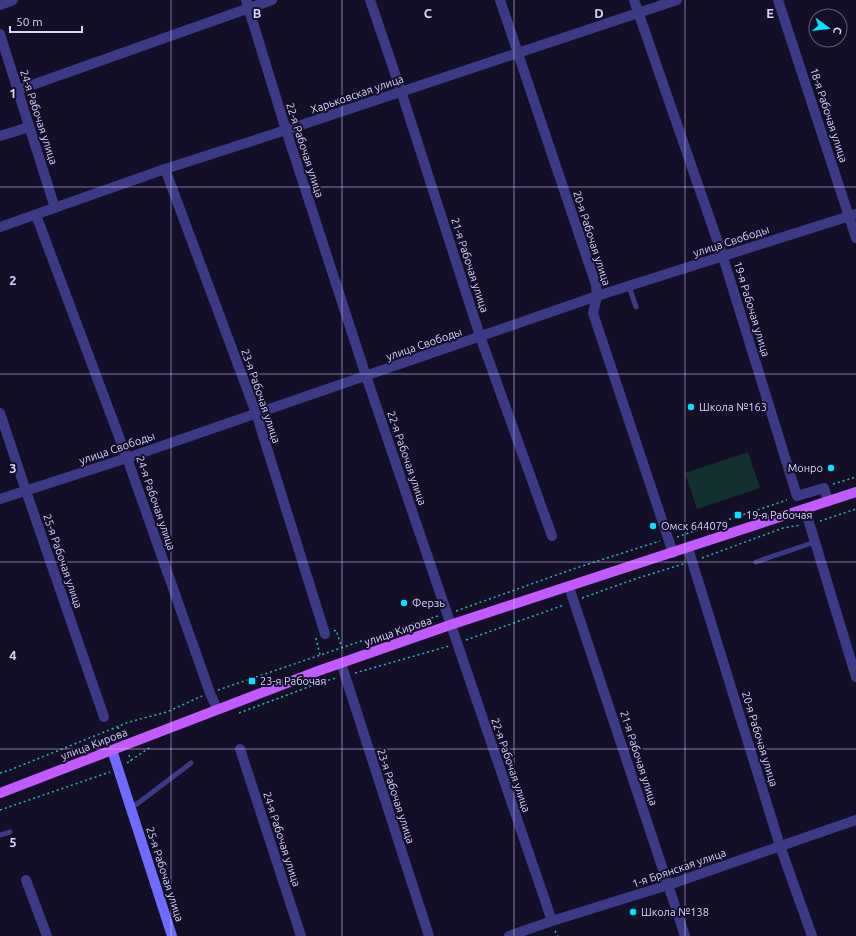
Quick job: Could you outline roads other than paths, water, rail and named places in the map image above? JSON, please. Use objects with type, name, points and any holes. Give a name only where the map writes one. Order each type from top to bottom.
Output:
[{"type":"main road","name":"улица Кирова","points":[[0,793],[341,663],[450,625],[856,492]]},
{"type":"main road","name":"25-я Рабочая улица","points":[[112,750],[172,936]]},
{"type":"street","points":[[0,5],[13,0]]},
{"type":"street","points":[[18,90],[247,4],[272,0]]},
{"type":"street","name":"21-я Рабочая улица","points":[[370,0],[480,336],[552,536]]},
{"type":"street","name":"20-я Рабочая улица","points":[[500,0],[596,285],[597,296],[593,314],[673,553]]},
{"type":"street","name":"19-я Рабочая улица","points":[[634,0],[723,257],[797,496],[824,488],[828,501]]},
{"type":"street","name":"Харьковская улица","points":[[0,227],[165,169],[676,0]]},
{"type":"street","name":"18-я Рабочая улица","points":[[778,0],[853,215],[856,238]]},
{"type":"street","name":"22-я Рабочая улица","points":[[247,4],[286,130],[366,376],[552,921]]},
{"type":"street","name":"24-я Рабочая улица","points":[[0,34],[3,51],[18,90],[55,208]]},
{"type":"street","points":[[0,136],[29,127]]},
{"type":"street","name":"23-я Рабочая улица","points":[[165,169],[256,413],[325,634]]},
{"type":"street","name":"24-я Рабочая улица","points":[[36,215],[128,458],[210,693],[217,709]]},
{"type":"street","name":"улица Свободы","points":[[0,499],[128,458],[597,296],[853,215]]},
{"type":"street","name":"25-я Рабочая улица","points":[[0,413],[104,717]]},
{"type":"street","points":[[805,509],[856,677]]},
{"type":"street","name":"20-я Рабочая улица","points":[[688,548],[780,846],[812,936]]},
{"type":"street","name":"21-я Рабочая улица","points":[[569,587],[685,936]]},
{"type":"street","name":"23-я Рабочая улица","points":[[341,663],[429,936]]},
{"type":"street","name":"24-я Рабочая улица","points":[[240,749],[301,936]]},
{"type":"street","name":"1-я Брянская улица","points":[[509,936],[668,885],[856,820]]},
{"type":"street","points":[[26,880],[47,936]]},
{"type":"lane","points":[[629,286],[636,307]]},
{"type":"lane","points":[[756,562],[815,542]]},
{"type":"lane","points":[[130,806],[137,804],[191,763]]},
{"type":"lane","points":[[0,835],[10,832]]},
{"type":"place","name":"Школа №163","points":[[691,407]]},
{"type":"place","name":"Монро","points":[[831,468]]},
{"type":"place","name":"19-я Рабочая","points":[[738,515]]},
{"type":"place","name":"Омск 644079","points":[[653,526]]},
{"type":"place","name":"Ферзь","points":[[404,603]]},
{"type":"place","name":"23-я Рабочая","points":[[252,681]]},
{"type":"place","name":"Школа №138","points":[[633,912]]}]
